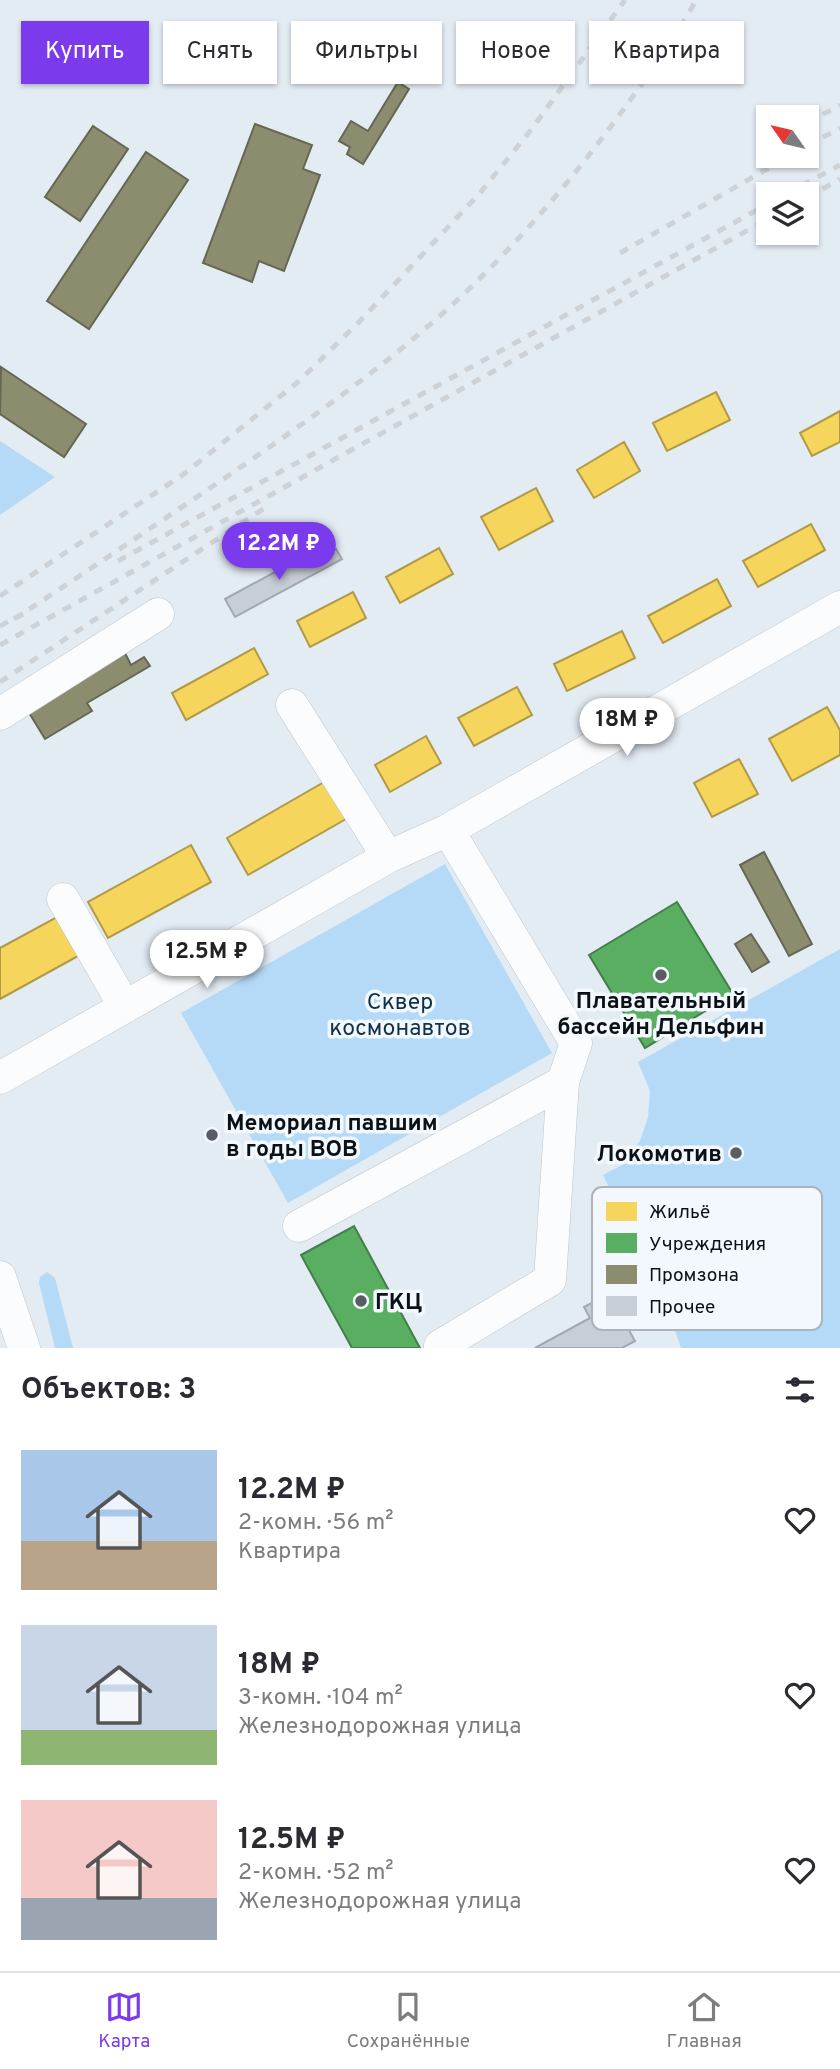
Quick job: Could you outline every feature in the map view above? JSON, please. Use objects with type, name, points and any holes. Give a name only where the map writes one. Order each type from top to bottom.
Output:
[{"type":"street","points":[[0,1078],[388,857],[447,830],[840,607]]},
{"type":"street","points":[[0,714],[158,614]]},
{"type":"street","points":[[292,705],[388,857]]},
{"type":"street","points":[[440,1346],[550,1280],[563,1082],[576,1043],[447,830]]},
{"type":"street","points":[[63,899],[125,1007]]},
{"type":"street","points":[[299,1226],[563,1082]]},
{"type":"street","points":[[0,1277],[24,1348]]},
{"type":"green space","points":[[0,441],[55,477],[0,515]]},
{"type":"green space","name":"Сквер космонавтов","points":[[445,864],[552,1053],[288,1203],[181,1013]]},
{"type":"green space","name":"Локомотив","points":[[840,949],[840,1348],[681,1348],[675,1330],[822,1330],[822,1187],[609,1187],[603,1175],[622,1165],[640,1141],[648,1117],[650,1091],[638,1062]]},
{"type":"green space","points":[[47,1272],[55,1278],[73,1348],[55,1348],[39,1283],[40,1277]]},
{"type":"building: Жильё","points":[[716,392],[730,420],[667,451],[653,423]]},
{"type":"building: Жильё","points":[[840,411],[840,442],[812,456],[800,433]]},
{"type":"building: Жильё","points":[[624,442],[640,471],[594,498],[577,470]]},
{"type":"building: Жильё","points":[[536,488],[553,521],[499,550],[481,517]]},
{"type":"building: Жильё","points":[[811,524],[825,550],[758,587],[743,561]]},
{"type":"building: Жильё","points":[[439,548],[453,574],[400,603],[386,577]]},
{"type":"building: Жильё","points":[[717,579],[731,606],[663,643],[648,616]]},
{"type":"building: Жильё","points":[[353,592],[366,618],[310,647],[297,621]]},
{"type":"building: Жильё","points":[[622,631],[635,658],[567,691],[554,664]]},
{"type":"building: Жильё","points":[[254,648],[268,674],[186,720],[172,693]]},
{"type":"building: Жильё","points":[[517,687],[532,715],[474,746],[458,718]]},
{"type":"building: Жильё","points":[[827,707],[840,730],[840,755],[792,781],[769,739]]},
{"type":"building: Жильё","points":[[426,736],[441,763],[390,792],[375,765]]},
{"type":"building: Жильё","points":[[739,759],[758,794],[712,817],[694,783]]},
{"type":"building: Жильё","points":[[331,778],[353,815],[248,875],[227,838]]},
{"type":"building: Жильё","points":[[191,845],[211,882],[108,938],[88,902]]},
{"type":"building: Жильё","points":[[57,917],[78,956],[0,999],[0,948]]},
{"type":"building: Учреждения","name":"Плавательный бассейн Дельфин","points":[[677,902],[733,994],[645,1048],[589,955]]},
{"type":"building: Учреждения","name":"ГКЦ","points":[[354,1226],[420,1348],[352,1348],[301,1255]]},
{"type":"building: Промзона","points":[[397,84],[409,89],[363,164],[347,154],[350,147],[339,141],[351,121],[368,131]]},
{"type":"building: Промзона","points":[[255,124],[312,145],[303,169],[320,175],[284,271],[259,261],[252,282],[203,263]]},
{"type":"building: Промзона","points":[[93,126],[128,149],[80,221],[45,197]]},
{"type":"building: Промзона","points":[[146,152],[188,180],[89,329],[47,301]]},
{"type":"building: Промзона","points":[[1,367],[86,424],[64,457],[0,414]]},
{"type":"building: Промзона","points":[[125,653],[131,665],[144,657],[150,666],[87,703],[92,711],[45,739],[28,711]]},
{"type":"building: Промзона","points":[[764,852],[812,944],[789,956],[740,865]]},
{"type":"building: Промзона","points":[[751,934],[769,962],[752,972],[735,944]]},
{"type":"building: Прочее","points":[[336,549],[342,559],[235,617],[225,599],[308,554],[312,562]]},
{"type":"building: Прочее","points":[[592,1303],[592,1330],[629,1330],[635,1341],[622,1348],[535,1348],[590,1318],[584,1307]]},
{"type":"railway","points":[[0,596],[184,474],[298,382],[359,322],[480,193],[531,130],[625,0]]},
{"type":"railway","points":[[14,619],[313,416],[370,374],[452,305],[521,236],[584,162],[652,70],[696,0]]},
{"type":"railway","points":[[819,116],[840,105]]},
{"type":"railway","points":[[819,139],[840,128]]},
{"type":"railway","points":[[808,182],[840,165]]},
{"type":"railway","points":[[620,253],[769,168]]},
{"type":"railway","points":[[819,191],[840,179]]},
{"type":"railway","points":[[118,561],[756,211]]},
{"type":"railway","points":[[0,645],[756,226]]},
{"type":"railway","points":[[0,682],[266,507]]},
{"type":"railway","points":[[0,626],[23,614]]},
{"type":"place","name":"Плавательный бассейн Дельфин","points":[[661,975]]},
{"type":"place","name":"Мемориал павшим в годы ВОВ","points":[[212,1135]]},
{"type":"place","name":"Локомотив","points":[[736,1153]]},
{"type":"place","name":"ГКЦ","points":[[361,1301]]}]
